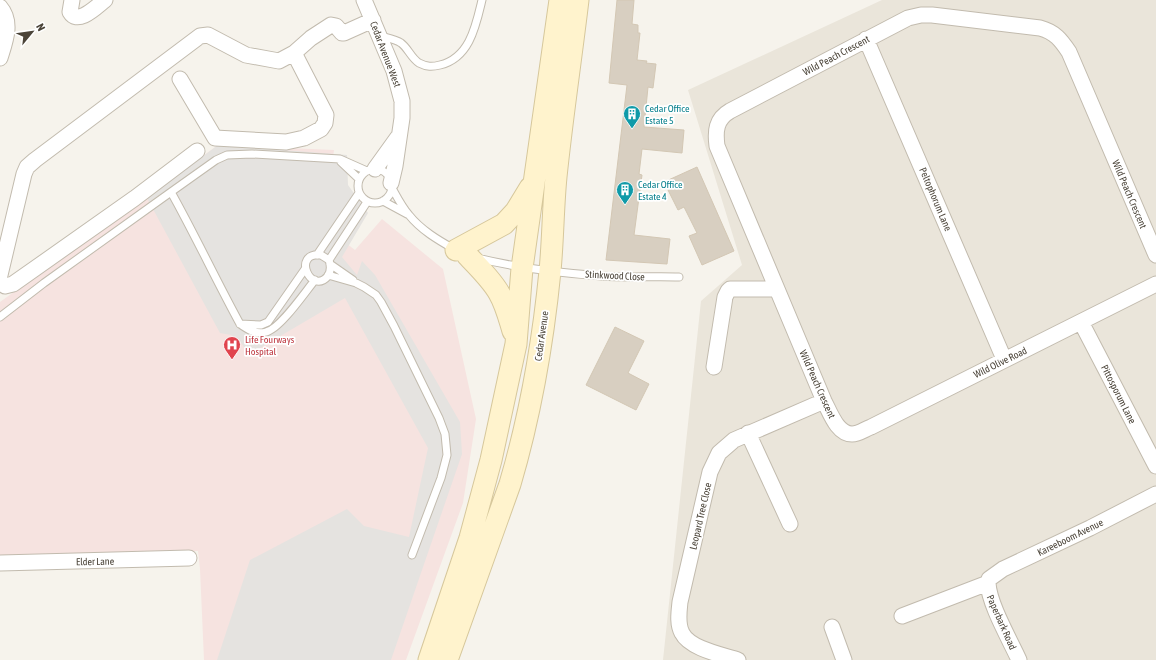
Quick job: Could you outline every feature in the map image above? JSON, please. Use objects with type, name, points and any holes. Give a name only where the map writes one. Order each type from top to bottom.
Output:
[{"type":"main road","points":[[429,660],[470,538],[491,460],[516,344],[522,268],[560,0]]},
{"type":"main road","name":"Cedar Avenue","points":[[447,660],[508,491],[518,457],[537,363],[550,271],[556,178],[578,0]]},
{"type":"main road","points":[[516,344],[508,314],[498,292],[491,281],[461,253],[504,224],[516,210],[534,181]]},
{"type":"street","points":[[72,0],[70,12],[78,18],[85,15],[104,0]]},
{"type":"street","name":"Cedar Avenue West","points":[[364,0],[394,71],[402,100],[402,113],[392,186]]},
{"type":"street","points":[[0,7],[4,12],[7,30],[0,58]]},
{"type":"street","name":"Wild Peach Crescent","points":[[843,431],[837,424],[824,401],[717,146],[716,136],[718,123],[724,114],[908,18],[921,15],[932,15],[1040,28],[1054,33],[1063,42],[1069,52],[1156,254]]},
{"type":"street","points":[[0,275],[6,224],[27,167],[200,36],[208,35],[246,55],[278,61],[294,53],[311,38],[331,25],[336,26],[342,33],[344,33],[373,20]]},
{"type":"street","name":"Peltophorum Lane","points":[[866,39],[1004,359]]},
{"type":"street","points":[[180,79],[215,138],[286,142],[304,138],[321,129],[325,123],[326,115],[294,53]]},
{"type":"street","name":"Cedar Avenue West","points":[[371,170],[399,134]]},
{"type":"street","points":[[0,282],[5,286],[13,284],[135,198],[198,151]]},
{"type":"street","name":"Wild Olive Road","points":[[843,431],[853,434],[866,429],[1156,284]]},
{"type":"street","points":[[714,367],[725,297],[728,291],[730,289],[777,289]]},
{"type":"street","name":"Pittosporum Lane","points":[[1081,322],[1156,466]]},
{"type":"street","name":"Leopard Tree Close","points":[[738,660],[696,646],[688,640],[682,634],[679,615],[680,602],[710,472],[719,453],[734,440],[824,401]]},
{"type":"street","points":[[748,433],[790,524]]},
{"type":"street","name":"Kareeboom Avenue","points":[[988,583],[989,579],[1003,570],[1156,494]]},
{"type":"street","name":"Elder Lane","points":[[0,563],[189,558]]},
{"type":"street","points":[[902,616],[988,583]]},
{"type":"street","name":"Paperbark Road","points":[[988,583],[988,591],[992,602],[1019,660]]},
{"type":"street","points":[[832,627],[844,660]]},
{"type":"lane","points":[[380,36],[401,43],[419,63],[430,68],[446,64],[461,53],[469,43],[476,25],[482,0]]},
{"type":"lane","points":[[0,317],[44,283],[171,192],[216,160],[227,155],[252,154],[336,159],[371,170],[381,170],[390,178],[392,186],[409,215]]},
{"type":"lane","points":[[336,159],[345,165],[359,179],[359,193],[367,202],[372,203],[383,201],[409,215],[432,236],[461,253],[506,265],[550,271]]},
{"type":"lane","name":"Cedar Avenue West","points":[[359,179],[371,170]]},
{"type":"lane","name":"Cedar Avenue West","points":[[383,201],[387,198],[392,186]]},
{"type":"lane","points":[[171,192],[189,223],[217,282],[240,324],[256,332],[264,333],[271,330],[283,319],[315,280],[324,278],[328,275],[330,272],[329,262],[367,202]]},
{"type":"lane","points":[[240,324],[261,325],[268,322],[305,269],[305,264],[308,259],[317,254],[359,193]]},
{"type":"lane","points":[[317,254],[321,255],[356,283]]},
{"type":"lane","points":[[305,269],[311,278],[315,280]]},
{"type":"lane","name":"Stinkwood Close","points":[[550,271],[603,276],[679,277]]},
{"type":"lane","points":[[328,275],[356,283],[370,290],[381,302],[436,410],[445,434],[447,455],[443,470],[412,555]]},
{"type":"shaded area","points":[[882,0],[1156,0],[1156,660],[663,660],[701,301],[742,265],[688,90]]},
{"type":"shaded area","name":"Life Fourways Hospital","points":[[218,145],[334,150],[324,226],[355,250],[382,219],[443,269],[476,419],[463,503],[406,660],[204,660],[198,551],[0,556],[0,302]]},
{"type":"shaded area","points":[[218,145],[347,155],[348,185],[368,213],[342,257],[357,275],[362,261],[375,275],[460,422],[462,454],[391,660],[217,660],[250,560],[347,509],[364,526],[409,537],[428,448],[345,298],[248,355],[238,339],[231,335],[220,333],[147,198]]},
{"type":"building","points":[[617,0],[634,0],[632,24],[638,25],[638,33],[640,33],[637,60],[656,64],[653,88],[648,87],[644,127],[684,130],[682,153],[642,149],[639,174],[642,175],[634,235],[670,239],[667,264],[606,260],[627,85],[609,83]]},
{"type":"building","points":[[697,167],[734,251],[702,265],[689,236],[697,233],[684,207],[678,210],[664,182]]},
{"type":"building","points":[[615,327],[644,341],[628,373],[649,384],[636,410],[586,385]]},
{"type":"place","name":"Cedar Office Estate 5","points":[[632,129]]},
{"type":"place","name":"Cedar Office Estate 4","points":[[625,205]]},
{"type":"place","name":"Life Fourways Hospital","points":[[232,360]]}]
